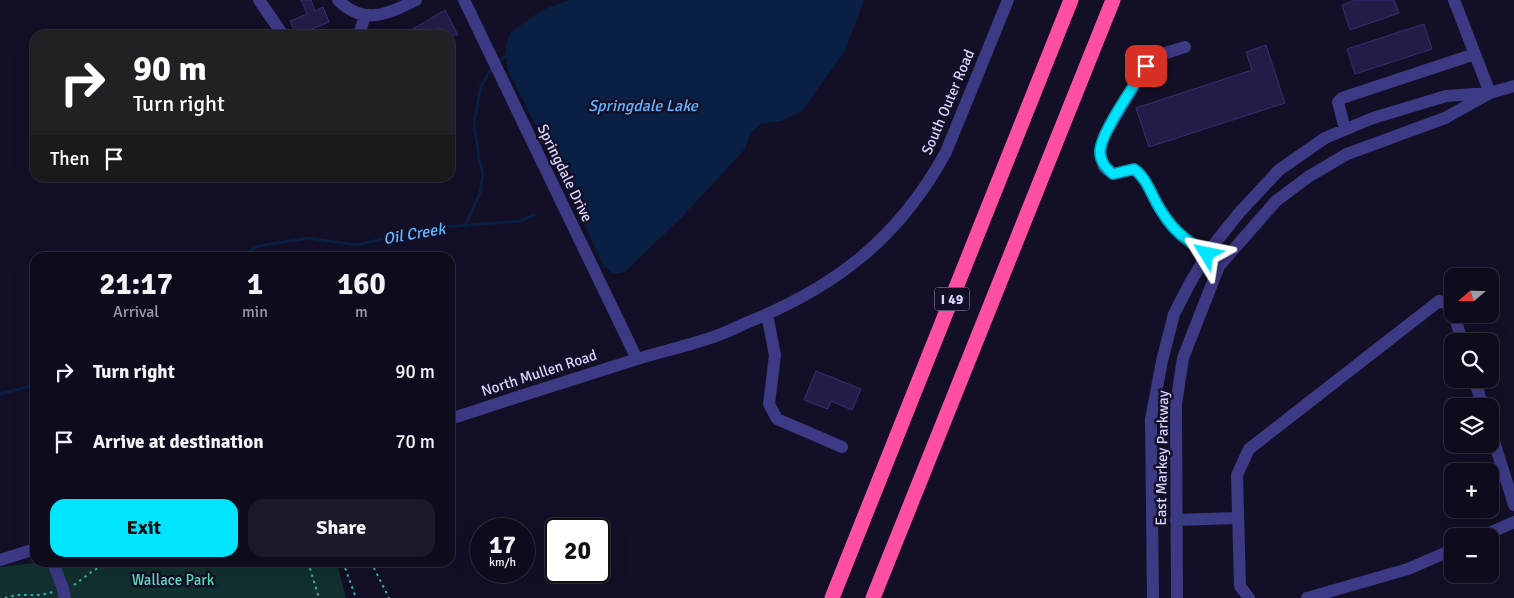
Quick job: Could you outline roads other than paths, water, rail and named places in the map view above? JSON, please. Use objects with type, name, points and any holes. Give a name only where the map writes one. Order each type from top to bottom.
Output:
[{"type":"highway","name":"I 49","points":[[832,598],[1071,0]]},
{"type":"highway","name":"I 49","points":[[873,598],[1113,0]]},
{"type":"street","points":[[259,0],[280,30]]},
{"type":"street","points":[[338,0],[349,9],[365,15],[382,15],[393,12],[416,0]]},
{"type":"street","name":"Springdale Drive","points":[[464,0],[637,359]]},
{"type":"street","name":"South Outer Road","points":[[767,315],[833,279],[858,260],[903,216],[922,192],[946,152],[1008,0]]},
{"type":"street","points":[[1454,0],[1490,94],[1514,86]]},
{"type":"street","points":[[360,30],[365,15]]},
{"type":"street","points":[[1185,47],[1159,55],[1146,66],[1104,136],[1100,152],[1104,167],[1113,174],[1134,169],[1141,174],[1161,211],[1177,233],[1207,254]]},
{"type":"street","points":[[1346,129],[1338,102],[1342,98],[1475,54]]},
{"type":"street","name":"East Markey Parkway","points":[[1153,598],[1151,419],[1162,361],[1174,314],[1207,254],[1239,213],[1279,170],[1325,138],[1373,118],[1446,96],[1490,94]]},
{"type":"street","name":"East Markey Parkway","points":[[1177,598],[1176,404],[1183,358],[1219,266],[1276,201],[1308,177],[1347,154],[1445,118],[1490,94]]},
{"type":"street","points":[[1249,598],[1240,586],[1237,475],[1249,449],[1439,301],[1444,303]]},
{"type":"street","points":[[767,315],[775,355],[769,404],[777,419],[842,447]]},
{"type":"street","name":"North Mullen Road","points":[[455,416],[637,359],[709,339],[767,315]]},
{"type":"street","points":[[1498,453],[1514,505]]},
{"type":"street","points":[[1176,520],[1238,518]]},
{"type":"street","points":[[1499,529],[1514,522]]},
{"type":"street","points":[[0,560],[30,551]]},
{"type":"street","points":[[1307,598],[1408,569],[1444,553]]},
{"type":"street","points":[[55,567],[65,598]]},
{"type":"water","name":"Springdale Lake","points":[[569,0],[864,0],[845,51],[802,111],[782,121],[760,124],[751,133],[744,150],[682,217],[625,272],[614,274],[604,267],[508,70],[506,44],[511,32],[542,10]]},
{"type":"waterway","points":[[499,62],[506,56]]},
{"type":"waterway","points":[[465,226],[480,193],[483,174],[474,123],[481,86],[492,68]]},
{"type":"waterway","name":"Oil Creek","points":[[248,252],[259,246],[309,238],[356,245],[431,228],[520,221],[534,215]]},
{"type":"waterway","name":"Oil Creek","points":[[0,394],[30,386]]},
{"type":"park label","name":"Wallace Park","points":[[173,580]]}]
